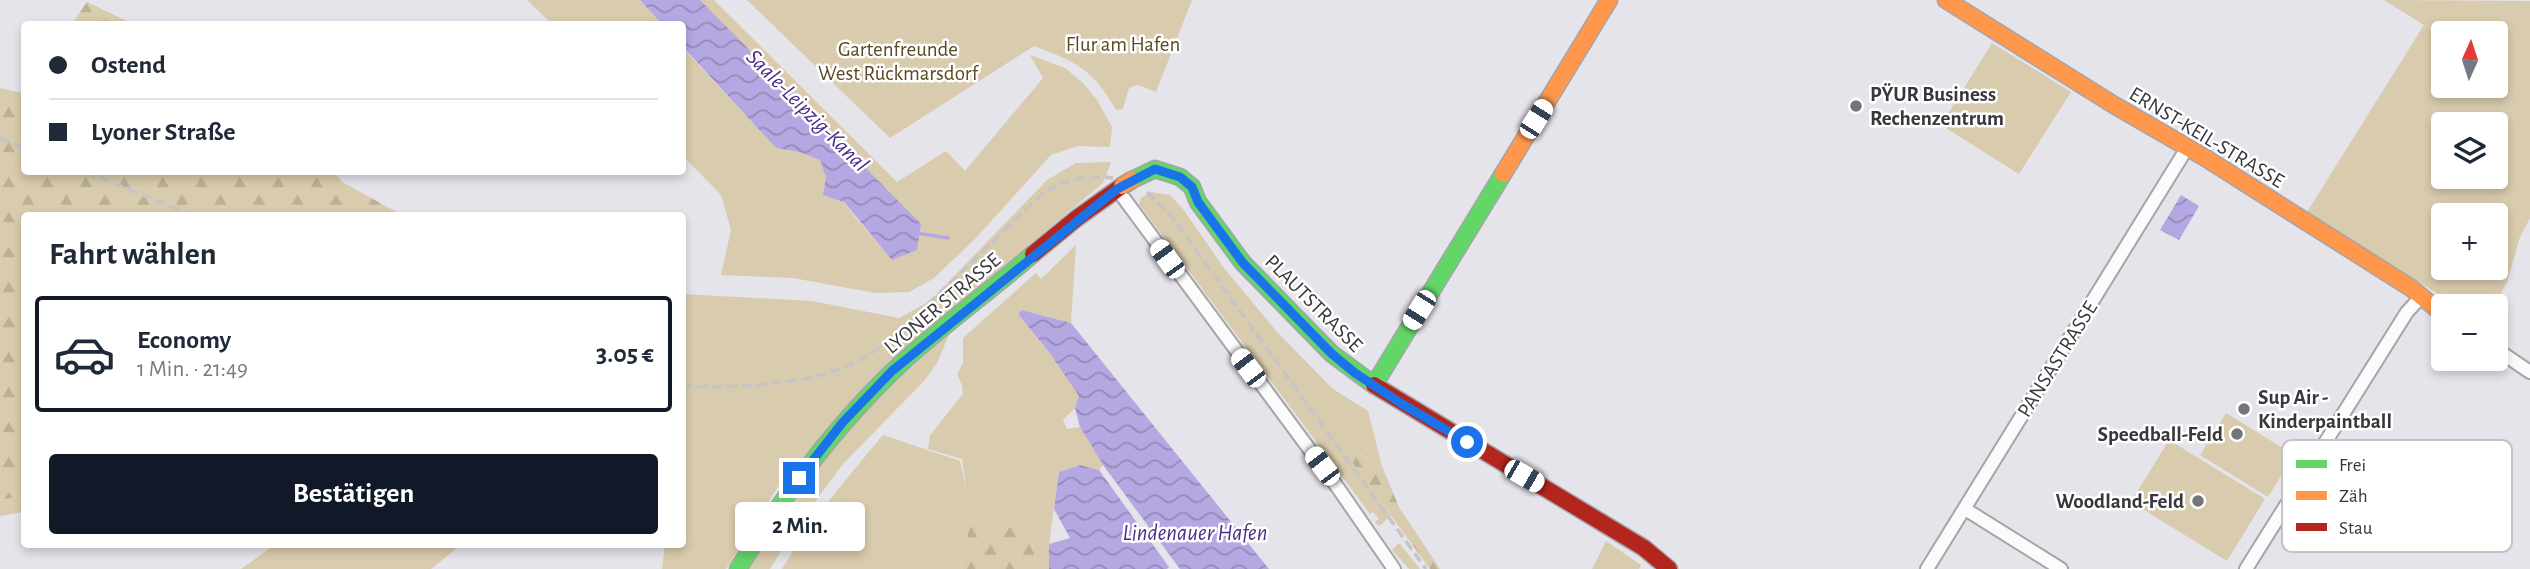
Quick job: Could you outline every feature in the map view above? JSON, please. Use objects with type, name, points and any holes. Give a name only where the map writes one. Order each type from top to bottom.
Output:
[{"type":"main road","points":[[1374,385],[1609,0]]},
{"type":"main road","name":"ERNST-KEIL-STRASSE","points":[[1947,0],[2376,266],[2431,305]]},
{"type":"main road","name":"PLAUTSTRASSE","points":[[1127,183],[1155,169],[1168,172],[1192,187],[1198,202],[1243,263],[1338,360],[1374,385],[1644,548],[1669,569]]},
{"type":"main road","name":"LYONER STRASSE","points":[[738,569],[772,513],[813,460],[843,422],[892,371],[1127,183]]},
{"type":"street","name":"PANSASTRASSE","points":[[1927,569],[2187,148]]},
{"type":"street","points":[[1127,183],[1394,569]]},
{"type":"street","points":[[2327,440],[2407,312],[2421,297]]},
{"type":"street","points":[[2508,357],[2530,372]]},
{"type":"street","points":[[1965,509],[2061,569]]},
{"type":"street","points":[[2246,569],[2282,512]]},
{"type":"green space","points":[[527,0],[640,0],[659,21],[549,21]]},
{"type":"green space","points":[[700,0],[714,0],[897,182],[946,151],[965,171],[1043,78],[1030,55],[1065,68],[1083,83],[1097,100],[1112,127],[1110,147],[1078,146],[1051,155],[975,239],[934,278],[909,292],[875,293],[793,278],[721,275],[731,230],[721,195],[686,159],[686,51],[776,148],[799,152],[820,160],[842,200],[892,259],[917,250]]},
{"type":"green space","name":"Gartenfreunde West Rückmarsdorf","points":[[747,0],[1192,0],[1156,92],[1138,85],[1129,88],[1123,109],[1116,110],[1099,85],[1082,69],[1034,46],[890,138]]},
{"type":"green space","points":[[2384,0],[2530,1],[2530,218],[2520,237],[2508,279],[2508,203],[2431,203],[2431,280],[2508,280],[2500,294],[2438,294],[2307,212],[2424,25]]},
{"type":"green space","points":[[87,2],[127,21],[74,21]]},
{"type":"green space","points":[[1992,43],[2071,92],[2019,174],[1941,125]]},
{"type":"green space","points":[[0,88],[21,92],[21,175],[336,175],[342,182],[397,212],[21,212],[21,496],[0,500]]},
{"type":"green space","points":[[1111,162],[1103,183],[895,357],[778,487],[726,569],[662,569],[665,548],[686,548],[686,294],[812,301],[899,318],[930,301],[1047,180],[1076,163]]},
{"type":"green space","points":[[1151,192],[1170,195],[1183,209],[1224,268],[1277,332],[1333,389],[1368,411],[1382,466],[1358,453],[1348,455],[1391,516],[1379,526],[1375,522],[1379,519],[1373,512],[1370,514],[1139,204],[1141,198]]},
{"type":"green space","points":[[1076,245],[1071,323],[1022,310],[1018,314],[1080,396],[1075,408],[1063,420],[1067,429],[1080,427],[1103,465],[1099,470],[1080,465],[1059,472],[1049,544],[1049,569],[1038,569],[1028,530],[971,520],[960,569],[782,569],[817,516],[883,435],[960,461],[966,488],[962,459],[928,449],[930,435],[963,394],[957,374],[963,363],[963,338],[1036,273],[1041,279]]},
{"type":"green space","points":[[949,335],[937,363],[924,381],[843,464],[806,514],[788,511],[821,461],[840,438],[882,395]]},
{"type":"green space","name":"Speedball-Feld","points":[[2226,413],[2282,448],[2282,474],[2268,497],[2200,455]]},
{"type":"green space","name":"Woodland-Feld","points":[[2169,440],[2265,499],[2227,561],[2131,502]]},
{"type":"green space","points":[[1357,453],[1382,466],[1399,507],[1440,569],[1430,569],[1347,455]]},
{"type":"green space","points":[[21,496],[21,512],[0,516],[0,500]]},
{"type":"green space","points":[[971,520],[1028,530],[1038,569],[960,569]]},
{"type":"green space","points":[[800,521],[770,569],[747,569],[775,523]]},
{"type":"green space","points":[[1606,541],[1641,565],[1639,569],[1592,569]]},
{"type":"green space","points":[[1399,543],[1420,569],[1409,569],[1392,550]]},
{"type":"green space","points":[[270,548],[457,548],[431,569],[241,569]]},
{"type":"water","name":"Saale-Leipzig-Kanal","points":[[640,0],[700,0],[921,224],[917,250],[892,260],[844,202],[823,195],[826,177],[820,160],[799,152],[776,148],[686,50],[686,21],[659,21]]},
{"type":"water","points":[[2181,195],[2199,206],[2179,240],[2160,230]]},
{"type":"water","name":"Lindenauer Hafen","points":[[1022,310],[1071,323],[1269,569],[1180,569],[1103,465],[1080,427],[1075,408],[1079,396],[1049,352],[1018,314]]},
{"type":"water","name":"Lindenauer Hafen","points":[[1080,465],[1099,470],[1169,567],[1167,569],[1049,569],[1049,544],[1070,538],[1054,509],[1059,472]]},
{"type":"waterway","points":[[916,233],[948,238]]},
{"type":"railway","points":[[0,138],[21,147]]},
{"type":"railway","points":[[93,175],[185,212]]},
{"type":"railway","points":[[686,386],[723,387],[788,382],[829,373],[853,363],[893,338],[1042,194],[1076,179],[1113,178]]},
{"type":"railway","points":[[1147,192],[1173,218],[1426,569]]},
{"type":"traffic: fast","points":[[1132,180],[1155,169],[1180,177],[1192,187],[1198,202],[1243,263],[1332,354],[1374,385],[1503,174]]},
{"type":"traffic: fast","points":[[738,569],[774,513],[814,459],[857,408],[921,346],[1033,254]]},
{"type":"traffic: slow","points":[[1503,174],[1609,0]]},
{"type":"traffic: slow","points":[[1946,0],[2114,105],[2204,157],[2411,288],[2431,304]]},
{"type":"traffic: slow","points":[[1122,186],[1132,180]]},
{"type":"traffic: jam","points":[[1033,254],[1122,186]]},
{"type":"traffic: jam","points":[[1374,385],[1644,548],[1669,569]]},
{"type":"place","name":"PŸUR Business Rechenzentrum","points":[[1856,106]]},
{"type":"place","name":"Sup Air - Kinderpaintball","points":[[2244,409]]},
{"type":"place","name":"Speedball-Feld","points":[[2237,434]]},
{"type":"place","name":"Woodland-Feld","points":[[2198,501]]},
{"type":"route","points":[[799,478],[843,422],[892,371],[1117,189],[1155,169],[1180,177],[1192,187],[1198,202],[1243,263],[1338,360],[1402,404],[1467,442]]},
{"type":"park label","name":"Flur am Hafen","points":[[1123,44]]}]
